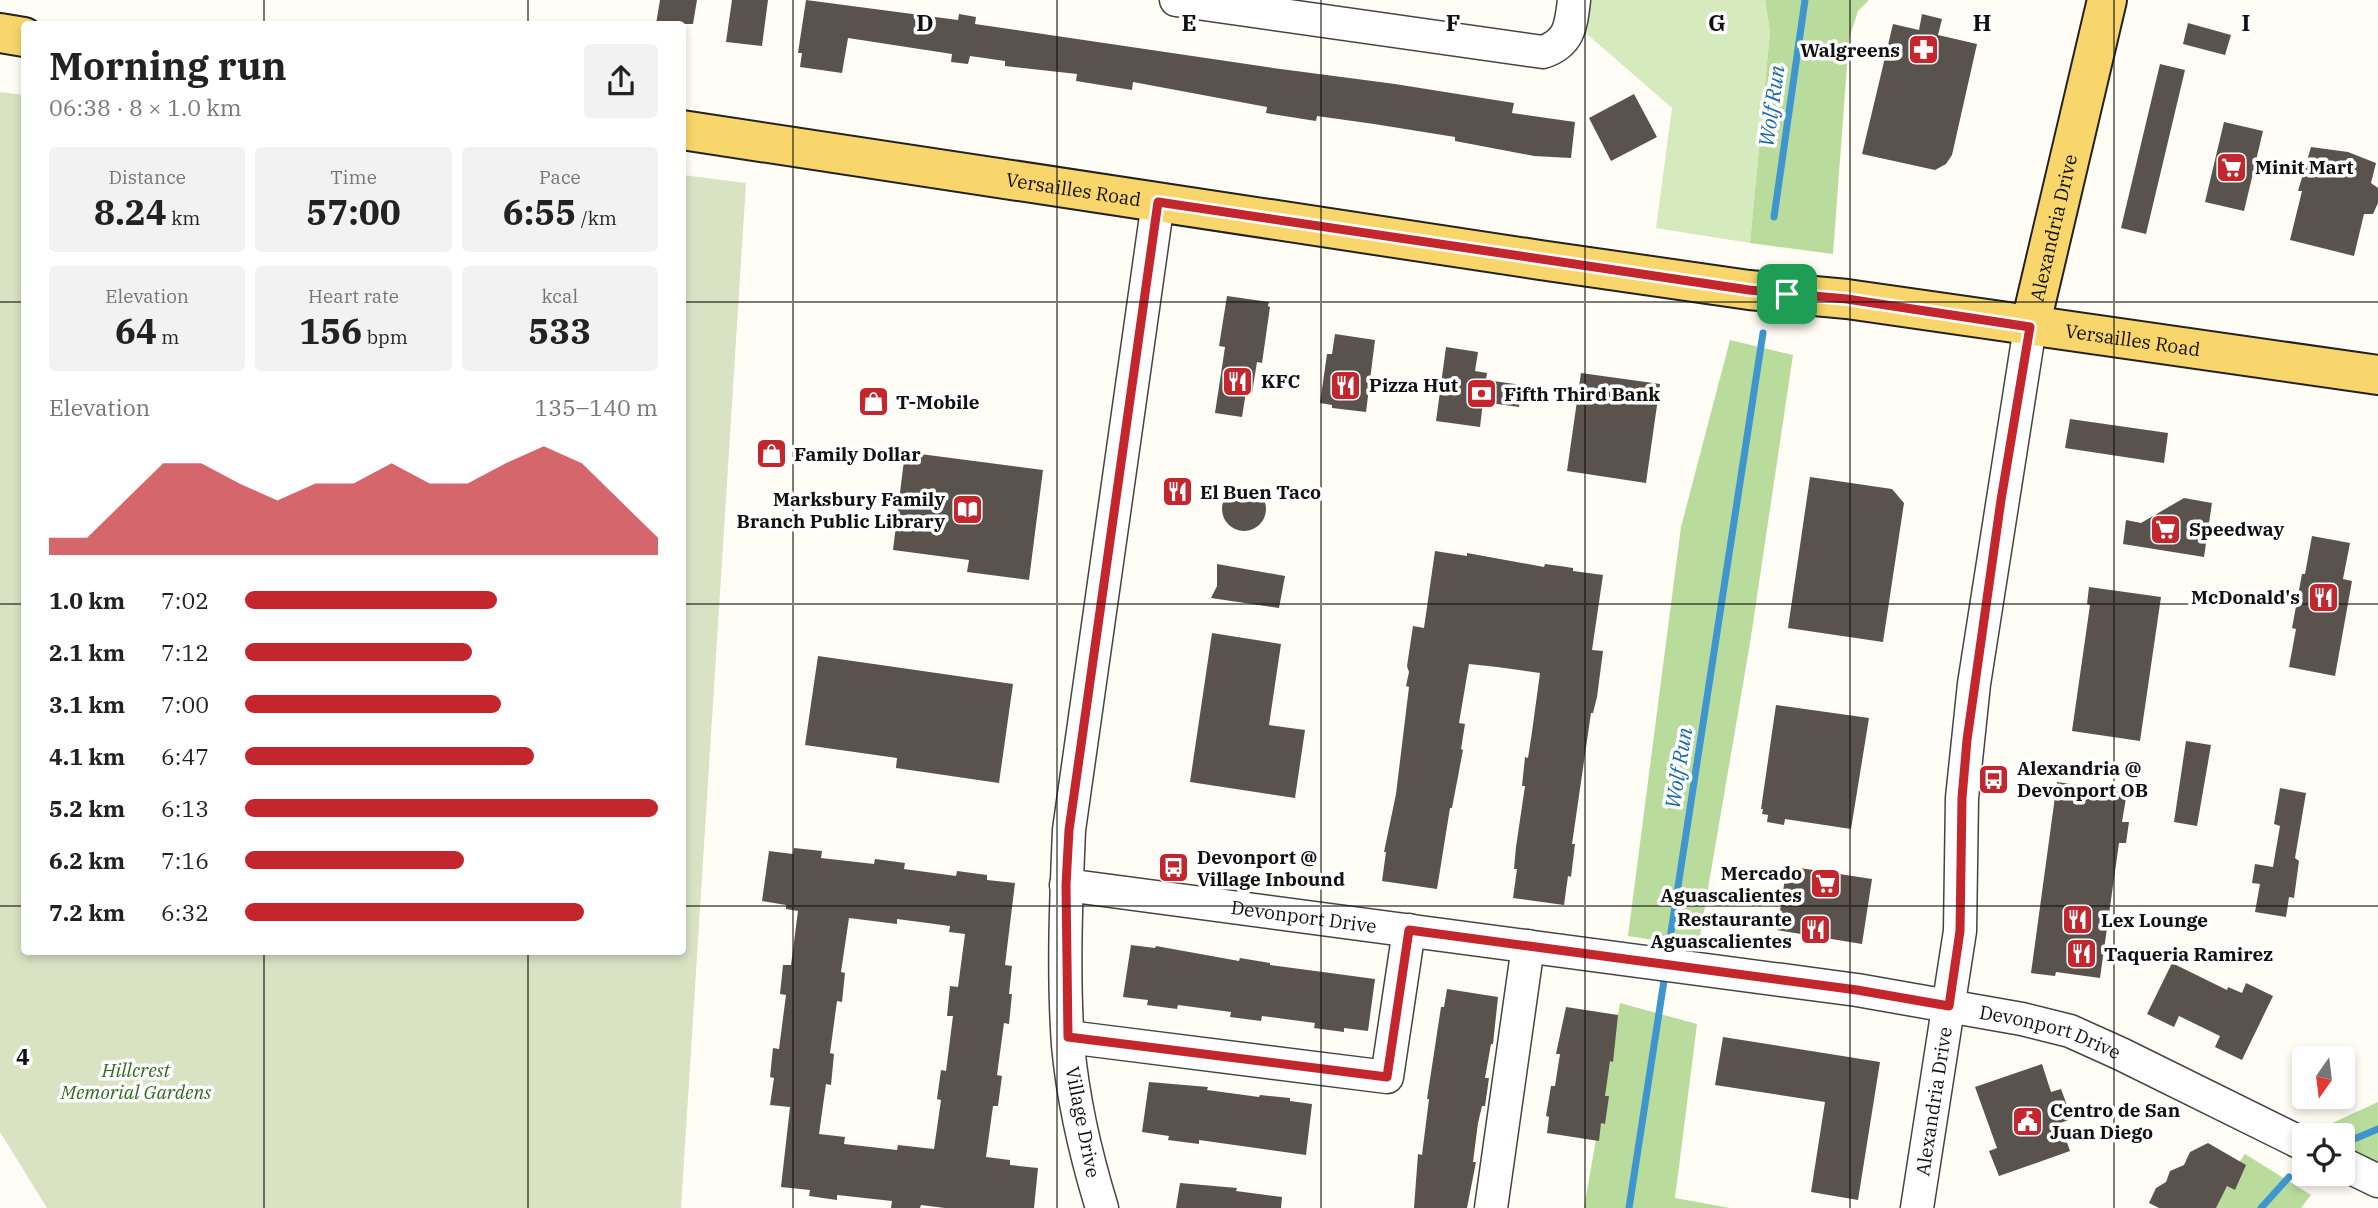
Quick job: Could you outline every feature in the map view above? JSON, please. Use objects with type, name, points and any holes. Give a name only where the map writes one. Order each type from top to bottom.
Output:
[{"type":"main road","name":"Alexandria Drive","points":[[2030,327],[2106,0]]},
{"type":"main road","points":[[0,33],[21,36]]},
{"type":"main road","name":"Versailles Road","points":[[686,131],[1726,286],[1847,299],[2378,375]]},
{"type":"street","points":[[1176,0],[1543,52],[1555,48],[1569,30],[1574,0]]},
{"type":"street","name":"Village Drive","points":[[1102,1208],[1090,1169],[1068,1037],[1066,885],[1069,830],[1158,202]]},
{"type":"street","name":"Alexandria Drive","points":[[1917,1208],[1960,931],[1962,798],[1967,740],[2001,500],[2030,327]]},
{"type":"street","name":"Devonport Drive","points":[[1066,885],[1857,990],[2022,1019],[2070,1031],[2292,1139]]},
{"type":"street","points":[[1068,1037],[1387,1077],[1409,930]]},
{"type":"street","points":[[1491,1208],[1528,946]]},
{"type":"street","points":[[2355,1170],[2378,1181]]},
{"type":"green space","points":[[1574,0],[1765,0],[1770,32],[1750,243],[1656,228],[1672,108],[1572,21]]},
{"type":"green space","points":[[1765,0],[1869,0],[1858,11],[1849,39],[1833,254],[1750,243],[1770,32]]},
{"type":"green space","name":"Hillcrest Memorial Gardens","points":[[0,92],[21,95],[21,955],[686,955],[686,175],[746,183],[681,1208],[47,1208],[0,1132]]},
{"type":"green space","points":[[1730,340],[1793,355],[1750,643],[1698,947],[1628,936],[1681,527]]},
{"type":"green space","points":[[1620,1003],[1697,1024],[1675,1198],[1730,1208],[1584,1208]]},
{"type":"green space","points":[[2378,1102],[2378,1166],[2355,1152],[2355,1123],[2332,1123]]},
{"type":"green space","points":[[2245,1154],[2292,1183],[2292,1186],[2311,1195],[2301,1208],[2206,1208]]},
{"type":"building","points":[[660,0],[697,0],[693,24],[686,24],[686,21],[656,21]]},
{"type":"building","points":[[732,0],[768,0],[762,46],[726,42]]},
{"type":"building","points":[[806,0],[958,20],[959,14],[976,17],[975,24],[1514,103],[1512,113],[1575,122],[1571,158],[1534,156],[1455,141],[1455,137],[1374,124],[1317,116],[1316,121],[1266,113],[1267,107],[1133,82],[1132,90],[1076,81],[1077,74],[1005,66],[1005,61],[970,56],[968,64],[951,62],[952,54],[848,38],[842,73],[800,67],[802,53],[798,53]]},
{"type":"building","name":"Walgreens","points":[[1922,14],[1942,19],[1938,35],[1977,44],[1952,155],[1946,164],[1935,170],[1862,154],[1893,24],[1919,30]]},
{"type":"building","points":[[2188,23],[2231,35],[2225,55],[2183,44]]},
{"type":"building","points":[[2160,64],[2185,70],[2146,234],[2121,228]]},
{"type":"building","points":[[1634,94],[1657,137],[1611,161],[1589,118]]},
{"type":"building","points":[[2224,122],[2263,131],[2244,211],[2205,202]]},
{"type":"building","points":[[2311,147],[2348,152],[2376,163],[2371,183],[2378,188],[2378,203],[2373,214],[2364,214],[2354,256],[2290,240],[2302,191],[2298,191]]},
{"type":"building","points":[[1227,296],[1269,302],[1270,307],[1262,363],[1257,362],[1252,393],[1246,392],[1242,417],[1215,413],[1225,347],[1219,346]]},
{"type":"building","name":"Pizza Hut","points":[[1335,334],[1375,340],[1366,412],[1332,408],[1332,405],[1320,403],[1327,354],[1332,354]]},
{"type":"building","name":"Fifth Third Bank","points":[[1446,347],[1478,352],[1475,371],[1487,373],[1486,380],[1522,385],[1519,407],[1483,402],[1480,427],[1436,421]]},
{"type":"building","points":[[1581,373],[1660,384],[1646,483],[1567,471]]},
{"type":"building","points":[[2070,419],[2168,433],[2164,463],[2065,448]]},
{"type":"building","name":"Marksbury Family Branch Public Library","points":[[905,452],[1043,470],[1029,580],[967,572],[969,560],[893,550]]},
{"type":"building","points":[[1810,477],[1892,489],[1904,503],[1883,642],[1788,628]]},
{"type":"building","points":[[1244,487],[1259,494],[1266,509],[1259,524],[1244,531],[1229,524],[1222,509],[1229,494]]},
{"type":"building","points":[[2184,498],[2212,503],[2204,557],[2123,544],[2126,520],[2141,523]]},
{"type":"building","name":"McDonald's","points":[[2312,536],[2350,543],[2343,579],[2352,581],[2335,676],[2289,667],[2296,629],[2292,628]]},
{"type":"building","points":[[1435,551],[1467,556],[1467,553],[1544,567],[1545,564],[1560,566],[1573,568],[1573,571],[1603,575],[1592,650],[1603,651],[1572,844],[1575,844],[1571,877],[1568,876],[1564,905],[1513,898],[1517,869],[1514,869],[1516,847],[1525,786],[1522,786],[1525,757],[1528,758],[1540,673],[1497,667],[1469,664],[1459,723],[1465,724],[1463,750],[1450,808],[1437,889],[1382,881],[1384,852],[1396,794],[1409,687],[1406,686],[1409,672],[1407,666],[1413,626],[1424,628]]},
{"type":"building","points":[[1217,564],[1285,576],[1279,608],[1211,598],[1217,586]]},
{"type":"building","points":[[2089,587],[2161,597],[2140,741],[2072,731],[2090,605],[2087,604]]},
{"type":"building","points":[[1212,633],[1281,644],[1269,725],[1305,730],[1295,798],[1190,782]]},
{"type":"building","points":[[818,656],[1013,684],[999,783],[896,768],[897,758],[805,745]]},
{"type":"building","points":[[1776,705],[1869,718],[1851,829],[1785,819],[1784,825],[1767,822],[1768,815],[1762,814]]},
{"type":"building","points":[[2186,741],[2211,745],[2197,826],[2174,822]]},
{"type":"building","points":[[2057,782],[2127,792],[2122,822],[2129,822],[2126,843],[2119,843],[2100,978],[2056,972],[2055,976],[2031,973]]},
{"type":"building","points":[[2280,788],[2306,793],[2295,858],[2299,861],[2294,898],[2289,897],[2286,917],[2255,912],[2260,884],[2252,883],[2255,864],[2273,867],[2280,826],[2274,824]]},
{"type":"building","points":[[794,848],[822,851],[821,858],[874,864],[875,859],[905,863],[904,869],[956,876],[957,871],[987,875],[987,880],[1015,883],[1005,965],[1012,966],[1009,1024],[1004,1023],[997,1075],[1002,1076],[998,1106],[993,1106],[986,1157],[1010,1160],[1010,1165],[1038,1168],[1034,1208],[945,1208],[921,1205],[920,1208],[891,1208],[892,1201],[837,1195],[837,1200],[809,1196],[810,1190],[781,1187],[790,1107],[770,1105],[774,1078],[770,1077],[773,1048],[779,1049],[786,995],[780,994],[783,965],[791,965],[798,911],[786,909],[786,905],[762,901],[769,851],[793,854]],"holes":[[[849,918],[897,924],[897,919],[950,926],[949,932],[965,934],[958,987],[950,986],[947,1016],[953,1016],[946,1071],[941,1070],[937,1099],[941,1100],[934,1149],[898,1145],[897,1150],[844,1144],[845,1137],[819,1134],[826,1084],[831,1085],[834,1054],[830,1053],[837,1001],[842,1002],[845,973],[841,972]]]},
{"type":"building","points":[[1787,866],[1872,879],[1862,944],[1777,930]]},
{"type":"building","points":[[1131,945],[1156,946],[1239,961],[1240,958],[1270,965],[1375,979],[1368,1031],[1344,1028],[1344,1032],[1314,1028],[1315,1023],[1262,1016],[1261,1021],[1230,1017],[1231,1012],[1178,1005],[1177,1009],[1147,1005],[1148,1000],[1123,997]]},
{"type":"building","points":[[2172,963],[2227,990],[2228,987],[2242,993],[2246,983],[2273,996],[2242,1060],[2215,1047],[2220,1036],[2179,1016],[2174,1027],[2147,1014]]},
{"type":"building","points":[[1447,989],[1498,997],[1493,1044],[1485,1078],[1489,1078],[1485,1106],[1482,1106],[1478,1123],[1473,1162],[1476,1162],[1467,1208],[1414,1208],[1418,1154],[1422,1155],[1427,1099],[1441,1007],[1444,1007]]},
{"type":"building","points":[[1566,1007],[1618,1015],[1613,1062],[1610,1061],[1605,1096],[1609,1096],[1605,1124],[1601,1123],[1599,1141],[1547,1133],[1549,1117],[1546,1116],[1551,1086],[1555,1086],[1560,1054],[1556,1054]]},
{"type":"building","points":[[1723,1037],[1880,1062],[1858,1200],[1811,1192],[1825,1102],[1715,1085]]},
{"type":"building","name":"Centro de San Juan Diego","points":[[2042,1064],[2051,1092],[2061,1089],[2072,1119],[2060,1123],[2070,1151],[1999,1176],[1989,1151],[1997,1148],[1975,1087]]},
{"type":"building","points":[[1149,1082],[1208,1087],[1207,1090],[1259,1097],[1290,1098],[1290,1101],[1312,1104],[1306,1155],[1199,1140],[1199,1144],[1168,1140],[1169,1136],[1142,1132]]},
{"type":"building","points":[[2208,1143],[2246,1165],[2235,1190],[2227,1186],[2216,1208],[2159,1208],[2149,1203],[2156,1188],[2166,1182],[2170,1171],[2184,1165],[2190,1152]]},
{"type":"building","points":[[1180,1183],[1237,1188],[1236,1191],[1282,1197],[1281,1208],[1176,1208]]},
{"type":"waterway","name":"Wolf Run","points":[[1774,217],[1805,0]]},
{"type":"waterway","name":"Wolf Run","points":[[1667,958],[1763,333]]},
{"type":"waterway","name":"Wolf Run","points":[[1629,1208],[1665,974]]},
{"type":"waterway","points":[[2355,1139],[2378,1129]]},
{"type":"waterway","points":[[2261,1208],[2289,1177]]},
{"type":"place","name":"Walgreens","points":[[1923,50]]},
{"type":"place","name":"Minit Mart","points":[[2232,167]]},
{"type":"place","name":"KFC","points":[[1238,381]]},
{"type":"place","name":"Pizza Hut","points":[[1346,385]]},
{"type":"place","name":"Fifth Third Bank","points":[[1481,394]]},
{"type":"place","name":"T-Mobile","points":[[873,402]]},
{"type":"place","name":"Family Dollar","points":[[771,454]]},
{"type":"place","name":"El Buen Taco","points":[[1177,492]]},
{"type":"place","name":"Marksbury Family Branch Public Library","points":[[968,510]]},
{"type":"place","name":"Speedway","points":[[2166,529]]},
{"type":"place","name":"McDonald's","points":[[2323,597]]},
{"type":"place","name":"Alexandria @ Devonport OB","points":[[1994,779]]},
{"type":"place","name":"Devonport @ Village Inbound","points":[[1174,868]]},
{"type":"place","name":"Mercado Aguascalientes","points":[[1825,884]]},
{"type":"place","name":"Lex Lounge","points":[[2078,920]]},
{"type":"place","name":"Restaurante Aguascalientes","points":[[1815,930]]},
{"type":"place","name":"Taqueria Ramirez","points":[[2081,954]]},
{"type":"place","name":"Centro de San Juan Diego","points":[[2027,1121]]},
{"type":"route","points":[[1158,202],[1296,225],[1787,294],[1847,299],[2030,327],[2001,500],[1967,740],[1962,798],[1960,931],[1949,1006],[1857,990],[1409,930],[1387,1077],[1068,1037],[1066,885],[1069,830],[1158,202]]}]
